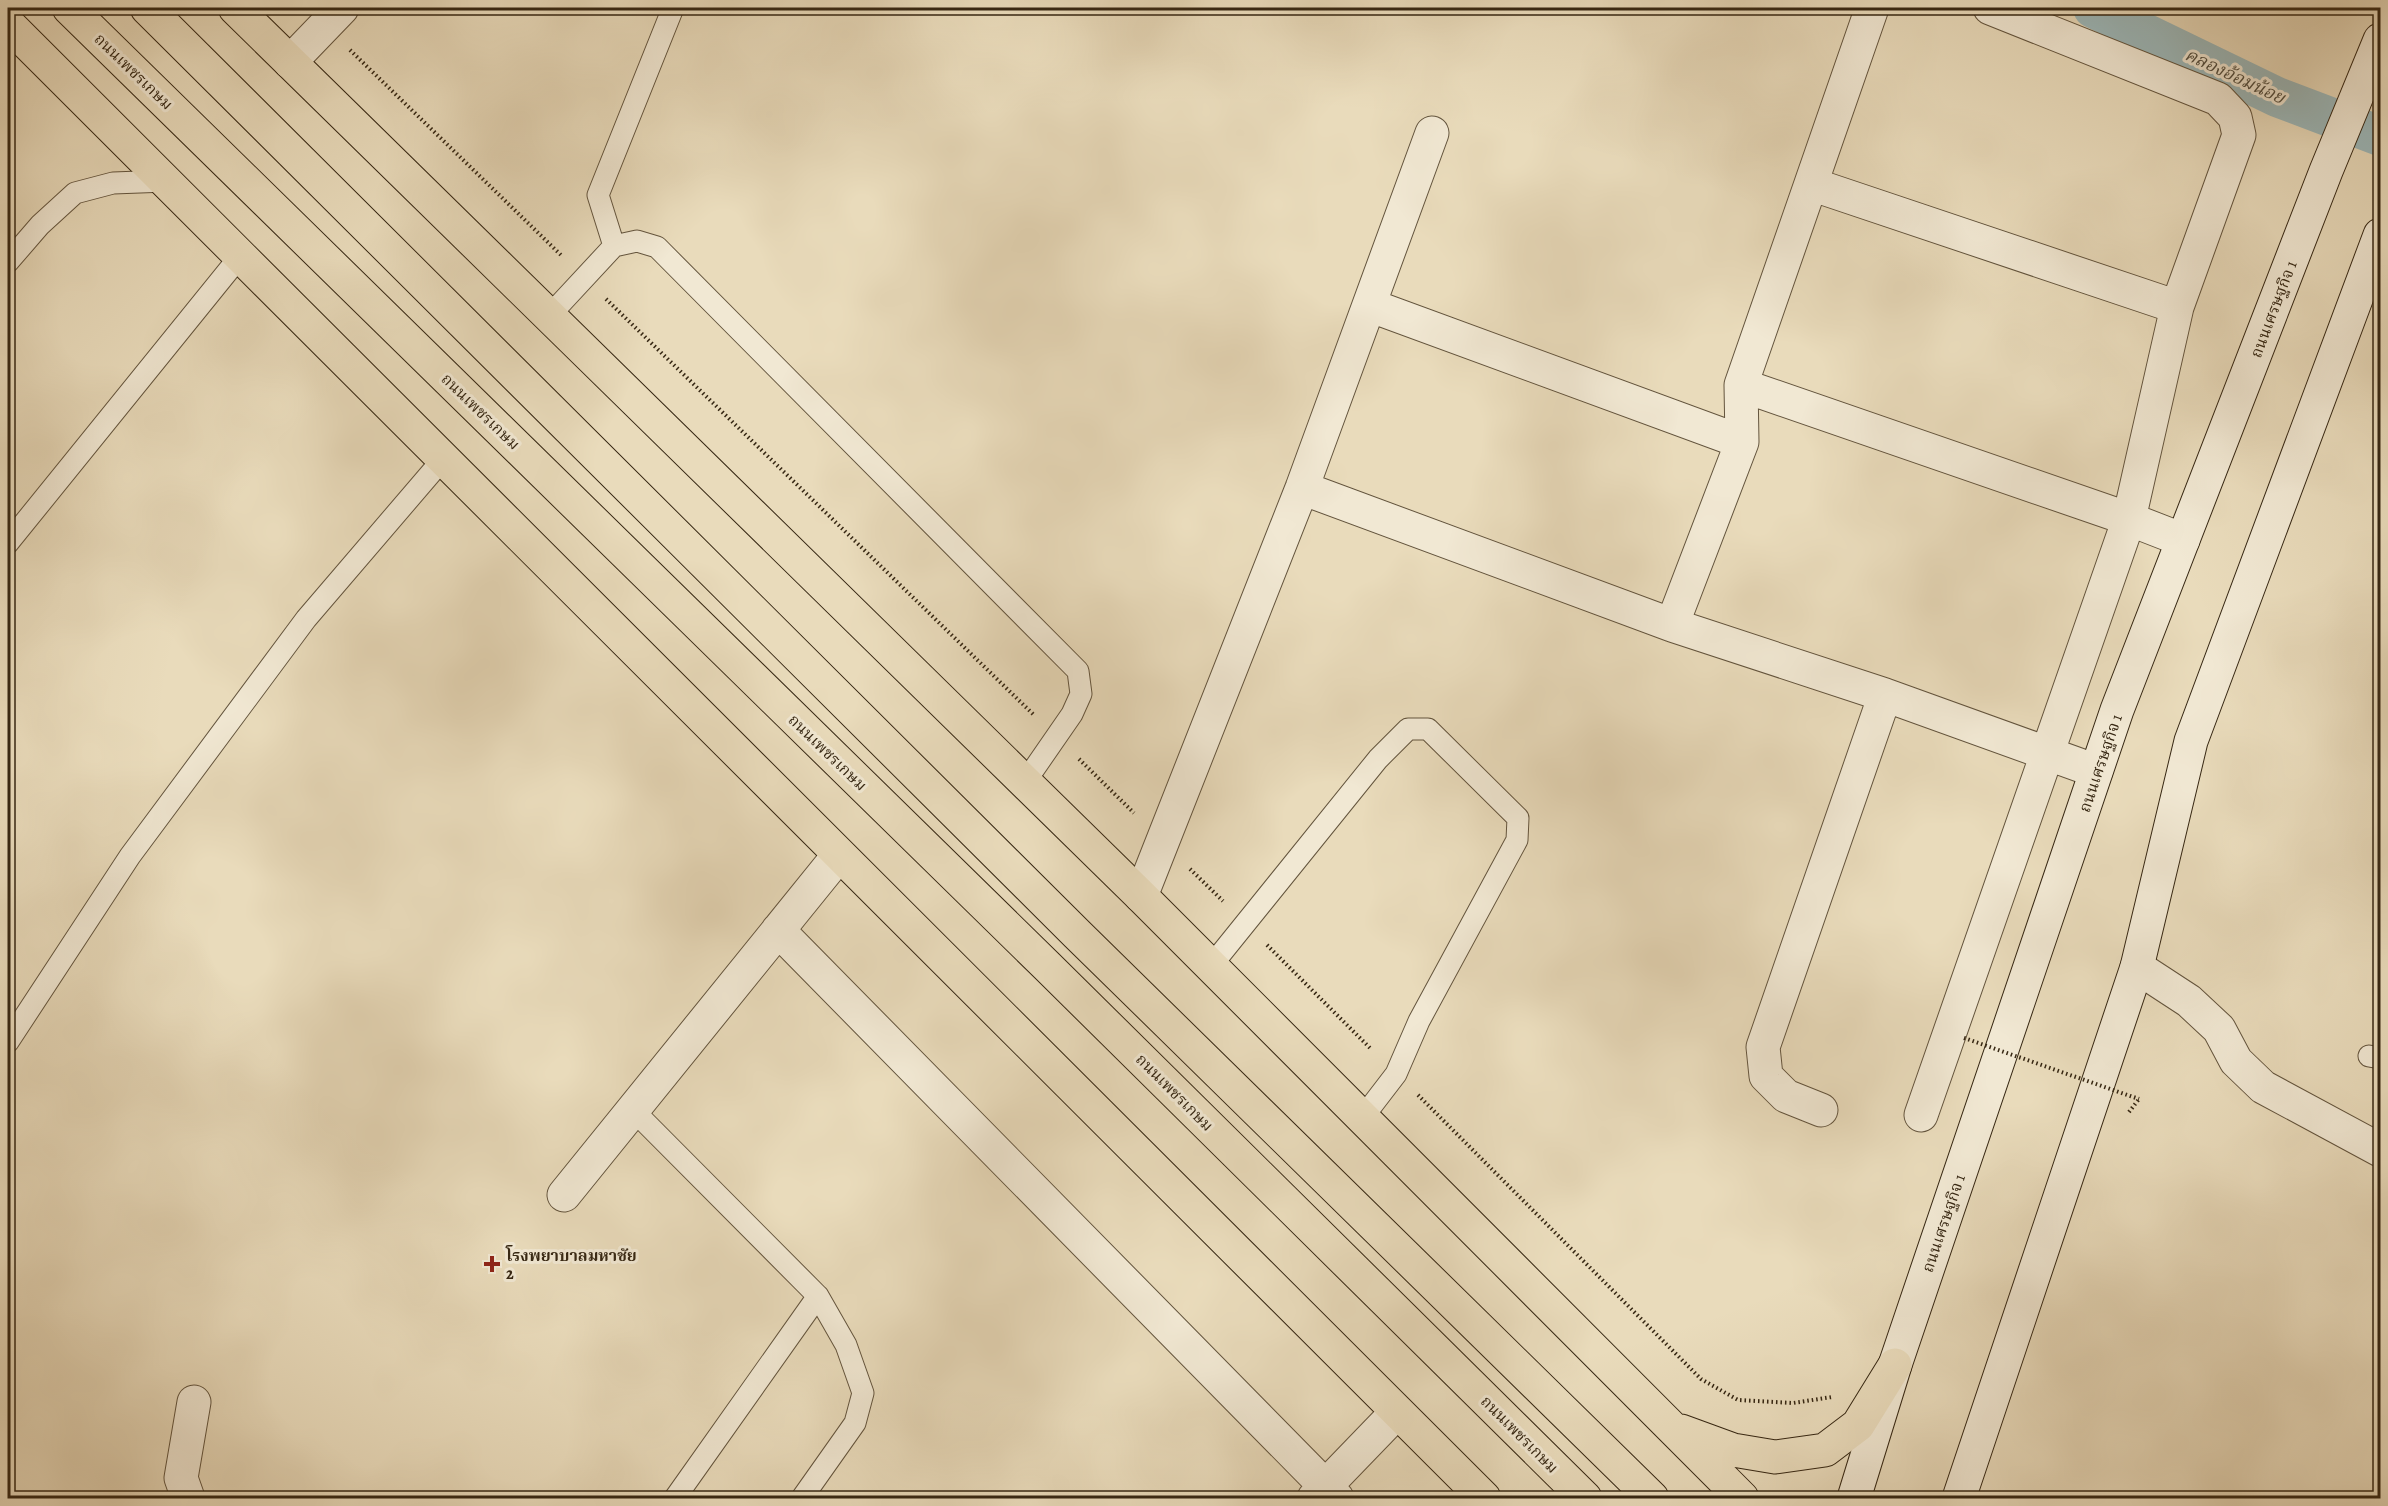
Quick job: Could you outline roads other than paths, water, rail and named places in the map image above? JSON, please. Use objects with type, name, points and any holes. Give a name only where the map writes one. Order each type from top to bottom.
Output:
[{"type":"main road","name":"ถนนเพชรเกษม","points":[[69,8],[1047,966],[1585,1498]]},
{"type":"main road","points":[[147,8],[1077,934],[1653,1498]]},
{"type":"main road","points":[[235,8],[1141,896],[1742,1498]]},
{"type":"main road","points":[[8,24],[1484,1498]]},
{"type":"main road","points":[[1674,1428],[1733,1450],[1775,1457],[1825,1450],[1858,1425],[1895,1365]]},
{"type":"street","points":[[1672,626],[1742,442],[1741,386],[1872,8]]},
{"type":"street","points":[[1921,1115],[2129,519],[2177,307],[2239,135],[2235,117],[2218,99],[1990,8]]},
{"type":"street","points":[[290,62],[333,16]]},
{"type":"street","name":"ถนนเศรษฐกิจ 1","points":[[1854,1498],[1895,1365],[2117,710],[2326,171],[2380,40]]},
{"type":"street","points":[[1141,896],[1302,488],[1432,133]]},
{"type":"street","points":[[1811,184],[2177,307]]},
{"type":"street","points":[[1959,1498],[2137,967],[2192,741],[2380,235]]},
{"type":"street","points":[[1369,305],[1742,442]]},
{"type":"street","points":[[1741,386],[2129,519],[2183,540]]},
{"type":"street","points":[[1302,488],[1672,626],[1886,695],[2096,771]]},
{"type":"street","points":[[1821,1110],[1786,1096],[1766,1076],[1763,1047],[1886,695]]},
{"type":"street","points":[[564,1195],[839,855]]},
{"type":"street","points":[[778,930],[988,1143],[1326,1495],[1397,1412]]},
{"type":"street","points":[[2137,967],[2197,1008],[2219,1029],[2236,1061],[2263,1087],[2380,1150]]},
{"type":"street","points":[[188,1498],[181,1478],[194,1402]]},
{"type":"lane","points":[[614,246],[598,195],[673,8]]},
{"type":"lane","points":[[8,262],[40,225],[75,193],[113,183],[167,181]]},
{"type":"lane","points":[[549,316],[614,246],[637,241],[657,247],[1078,671],[1081,694],[1072,714],[1025,782]]},
{"type":"lane","points":[[8,543],[241,255]]},
{"type":"lane","points":[[8,1042],[130,856],[306,619],[443,459]]},
{"type":"lane","points":[[1211,966],[1378,759],[1408,729],[1428,729],[1518,818],[1517,840],[1419,1021],[1396,1074],[1363,1117]]},
{"type":"lane","points":[[634,1111],[818,1296],[846,1345],[863,1393],[855,1423],[802,1498]]},
{"type":"lane","points":[[675,1498],[818,1296]]},
{"type":"waterway","name":"คลองอ้อมน้อย","points":[[2093,8],[2277,97],[2380,136]]},
{"type":"place","name":"โรงพยาบาลมหาชัย 2","points":[[492,1264]]}]
